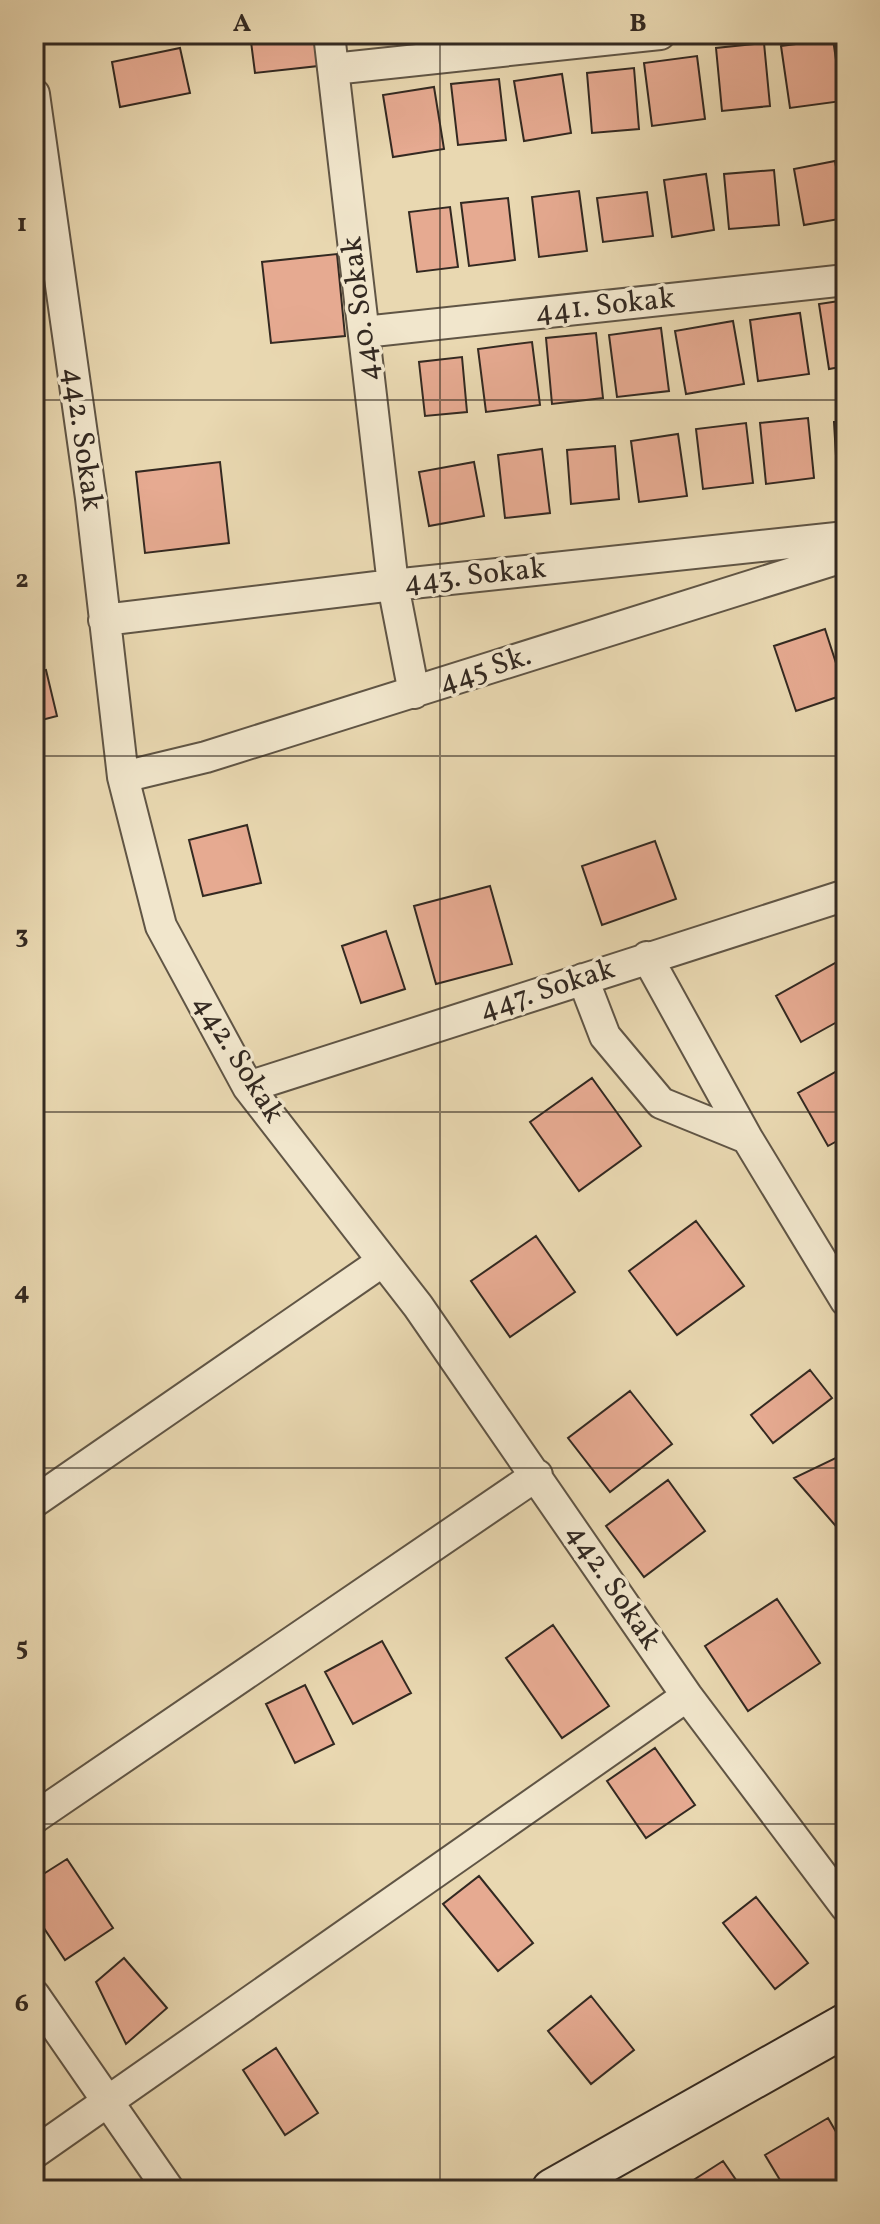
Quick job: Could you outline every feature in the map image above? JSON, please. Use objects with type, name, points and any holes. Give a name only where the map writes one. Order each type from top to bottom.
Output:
[{"type":"street","name":"440. Sokak","points":[[329,34],[393,585],[414,693]]},
{"type":"street","points":[[333,69],[660,34]]},
{"type":"street","name":"442. Sokak","points":[[34,94],[123,777],[161,926],[248,1087],[383,1261],[537,1475],[687,1696],[846,1907]]},
{"type":"street","name":"441. Sokak","points":[[364,332],[846,280]]},
{"type":"street","name":"443. Sokak","points":[[104,620],[393,585],[846,537]]},
{"type":"street","name":"445 Sk.","points":[[123,777],[206,757],[846,556]]},
{"type":"street","name":"447. Sokak","points":[[248,1087],[846,895]]},
{"type":"street","points":[[647,957],[747,1138],[846,1301]]},
{"type":"street","points":[[583,979],[605,1036],[661,1103],[747,1138]]},
{"type":"street","points":[[34,1502],[383,1261]]},
{"type":"street","points":[[34,1818],[537,1475]]},
{"type":"street","points":[[34,2153],[687,1696]]},
{"type":"street","points":[[34,1995],[169,2190]]},
{"type":"street","points":[[553,2190],[846,2025]]},
{"type":"building","points":[[250,34],[314,34],[318,66],[255,73]]},
{"type":"building","points":[[833,39],[842,101],[790,108],[781,46]]},
{"type":"building","points":[[764,43],[770,106],[722,111],[716,48]]},
{"type":"building","points":[[180,48],[190,93],[120,107],[112,62]]},
{"type":"building","points":[[697,56],[705,119],[652,126],[644,63]]},
{"type":"building","points":[[634,68],[639,129],[592,133],[587,73]]},
{"type":"building","points":[[562,74],[571,133],[524,141],[514,81]]},
{"type":"building","points":[[499,79],[506,140],[458,145],[451,84]]},
{"type":"building","points":[[434,87],[444,149],[393,157],[383,95]]},
{"type":"building","points":[[835,161],[845,218],[804,225],[794,169]]},
{"type":"building","points":[[774,170],[779,225],[729,229],[724,174]]},
{"type":"building","points":[[706,174],[714,230],[672,237],[664,180]]},
{"type":"building","points":[[579,191],[587,251],[539,257],[532,197]]},
{"type":"building","points":[[647,192],[653,236],[603,242],[597,198]]},
{"type":"building","points":[[508,198],[515,260],[469,266],[461,203]]},
{"type":"building","points":[[450,207],[458,267],[417,272],[409,212]]},
{"type":"building","points":[[337,254],[345,336],[271,343],[262,262]]},
{"type":"building","points":[[846,300],[846,366],[829,369],[819,304]]},
{"type":"building","points":[[800,313],[809,374],[758,381],[750,320]]},
{"type":"building","points":[[733,321],[744,384],[686,394],[675,331]]},
{"type":"building","points":[[661,328],[669,391],[617,397],[609,335]]},
{"type":"building","points":[[596,333],[603,398],[552,404],[546,338]]},
{"type":"building","points":[[532,342],[540,405],[486,412],[478,349]]},
{"type":"building","points":[[462,357],[467,412],[425,416],[419,362]]},
{"type":"building","points":[[808,418],[814,478],[766,484],[760,423]]},
{"type":"building","points":[[834,422],[846,422],[846,472],[837,473]]},
{"type":"building","points":[[746,423],[753,483],[703,489],[696,429]]},
{"type":"building","points":[[678,434],[687,496],[639,502],[631,441]]},
{"type":"building","points":[[615,446],[619,499],[571,504],[567,450]]},
{"type":"building","points":[[542,449],[550,513],[505,518],[498,455]]},
{"type":"building","points":[[220,462],[229,543],[145,553],[136,472]]},
{"type":"building","points":[[474,462],[484,516],[429,526],[419,472]]},
{"type":"building","points":[[825,629],[846,694],[796,711],[774,646]]},
{"type":"building","points":[[46,670],[57,716],[34,722],[34,673]]},
{"type":"building","points":[[247,825],[261,883],[203,896],[189,840]]},
{"type":"building","points":[[655,841],[676,899],[602,925],[582,866]]},
{"type":"building","points":[[490,886],[512,964],[436,984],[414,906]]},
{"type":"building","points":[[386,931],[405,989],[361,1003],[342,946]]},
{"type":"building","points":[[846,957],[846,1017],[801,1042],[776,996]]},
{"type":"building","points":[[846,1066],[846,1136],[828,1146],[798,1093]]},
{"type":"building","points":[[592,1078],[641,1146],[579,1191],[530,1122]]},
{"type":"building","points":[[696,1221],[744,1286],[677,1335],[629,1271]]},
{"type":"building","points":[[536,1236],[575,1292],[510,1337],[471,1281]]},
{"type":"building","points":[[810,1370],[832,1398],[773,1443],[751,1415]]},
{"type":"building","points":[[630,1391],[672,1444],[610,1492],[568,1438]]},
{"type":"building","points":[[846,1453],[846,1528],[841,1532],[794,1478]]},
{"type":"building","points":[[668,1480],[705,1531],[644,1577],[606,1526]]},
{"type":"building","points":[[777,1599],[820,1663],[748,1711],[705,1646]]},
{"type":"building","points":[[553,1625],[609,1706],[562,1738],[506,1658]]},
{"type":"building","points":[[382,1641],[411,1693],[353,1724],[325,1672]]},
{"type":"building","points":[[305,1685],[334,1744],[295,1763],[266,1704]]},
{"type":"building","points":[[655,1748],[695,1805],[646,1838],[607,1781]]},
{"type":"building","points":[[67,1859],[113,1928],[65,1960],[34,1913],[34,1880]]},
{"type":"building","points":[[479,1876],[533,1943],[498,1971],[443,1904]]},
{"type":"building","points":[[756,1897],[808,1963],[775,1989],[723,1923]]},
{"type":"building","points":[[124,1958],[167,2008],[126,2044],[96,1982]]},
{"type":"building","points":[[591,1996],[634,2050],[591,2084],[548,2031]]},
{"type":"building","points":[[276,2048],[318,2113],[285,2135],[243,2070]]},
{"type":"building","points":[[828,2118],[846,2149],[846,2178],[825,2190],[786,2190],[765,2155]]},
{"type":"building","points":[[723,2161],[743,2190],[678,2190]]}]
